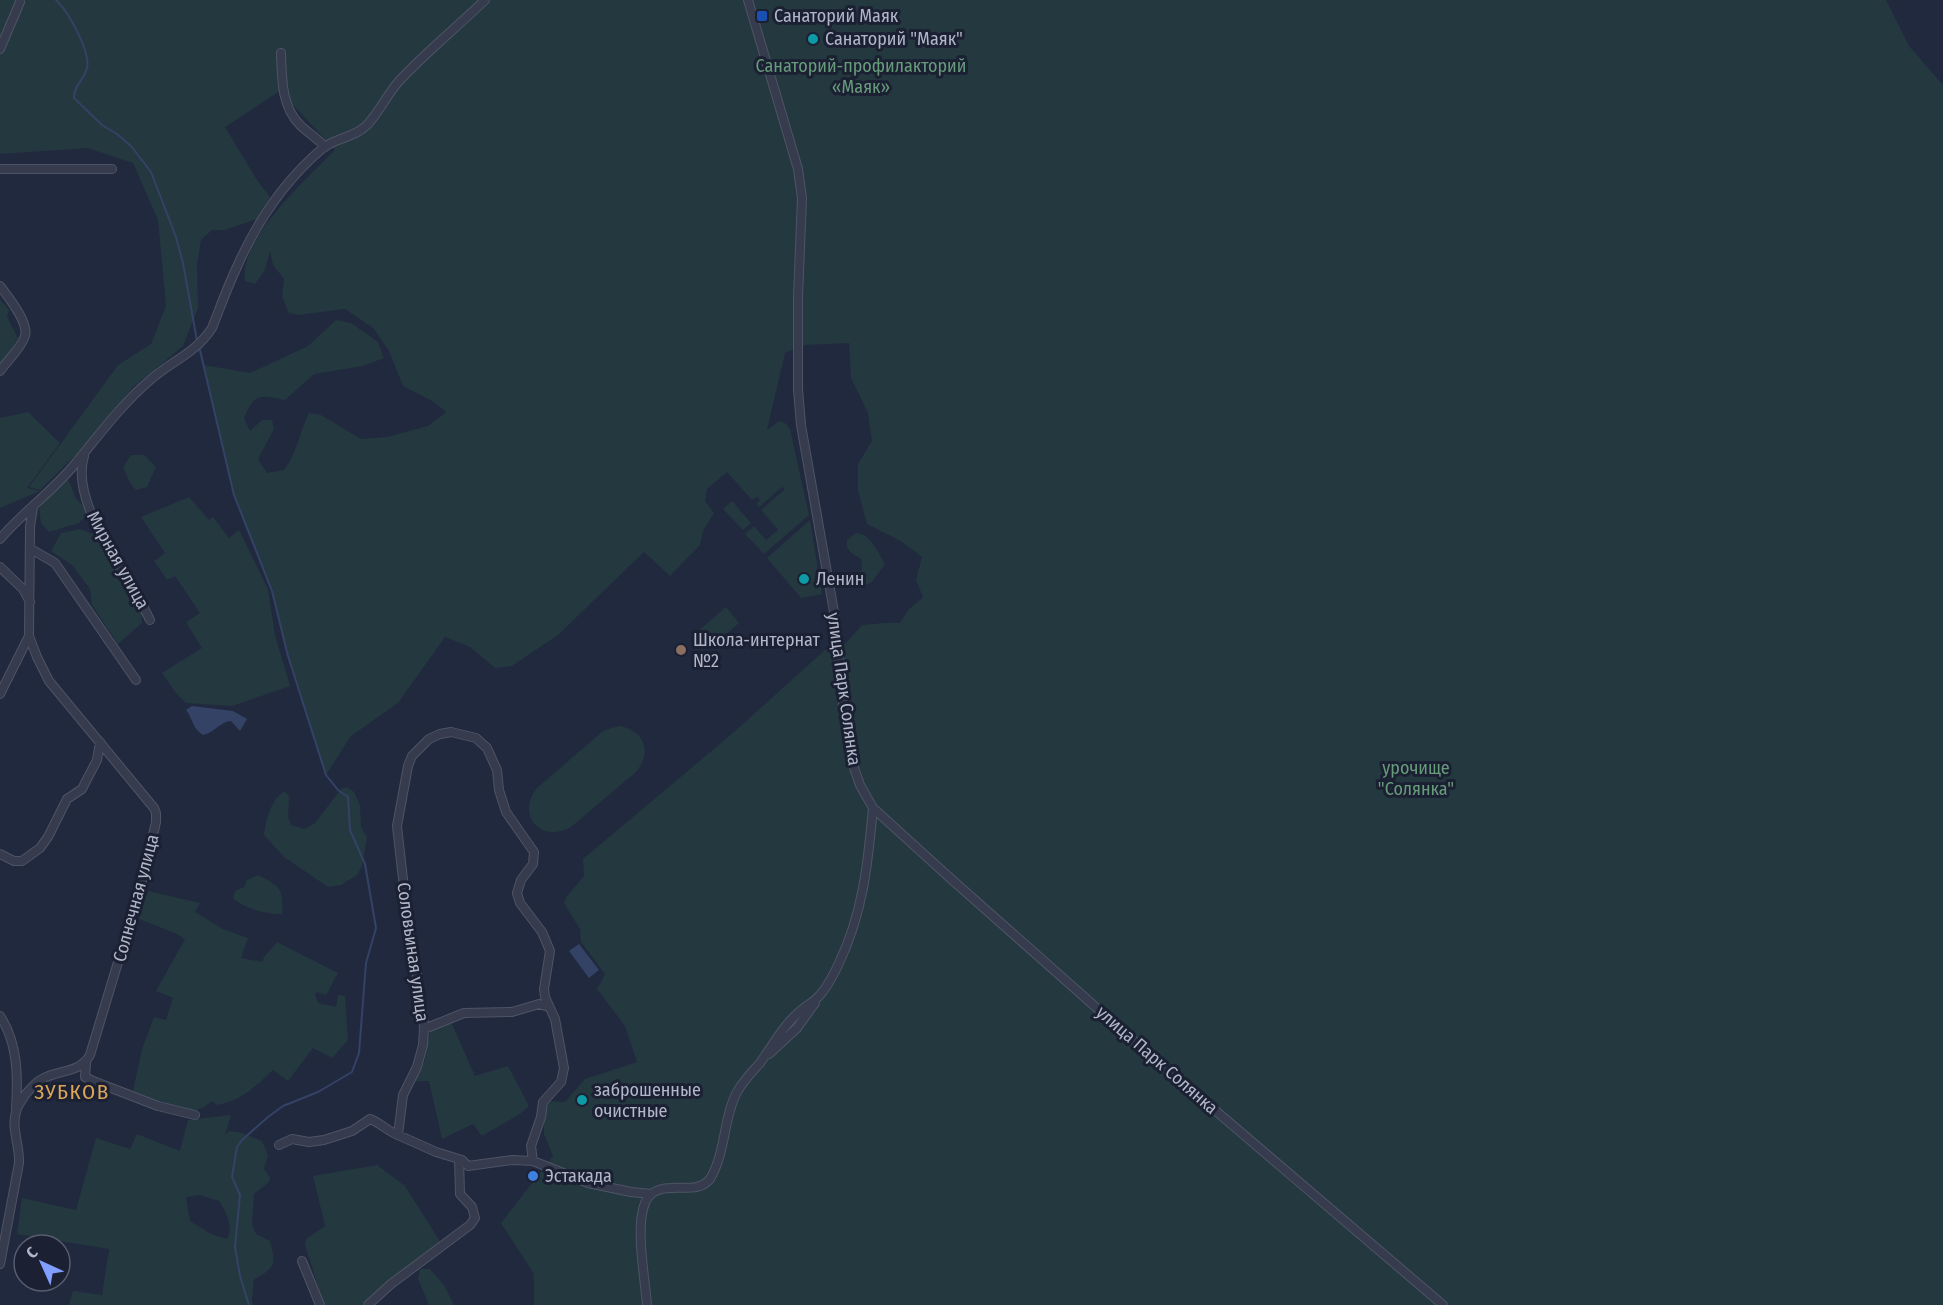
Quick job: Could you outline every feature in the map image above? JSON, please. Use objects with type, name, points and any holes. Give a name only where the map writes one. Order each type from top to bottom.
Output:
[{"type":"street","points":[[0,539],[75,465],[86,449],[149,380],[196,348],[206,338],[236,269],[260,224],[286,186],[325,147],[350,137],[369,124],[397,83],[485,0]]},
{"type":"street","name":"улица Парк Солянка","points":[[748,0],[798,169],[802,198],[798,297],[798,389],[801,424],[837,629],[842,696],[852,762],[860,784],[873,808],[1148,1053],[1443,1305]]},
{"type":"street","points":[[0,49],[20,2]]},
{"type":"street","points":[[281,53],[286,103],[299,124],[325,147]]},
{"type":"street","points":[[0,169],[112,169]]},
{"type":"street","points":[[0,286],[11,300],[26,328],[24,338],[0,371]]},
{"type":"street","name":"Мирная улица","points":[[86,449],[81,465],[84,495],[93,518],[150,620]]},
{"type":"street","name":"Солнечная улица","points":[[33,507],[30,526],[29,636],[37,657],[49,681],[156,813],[156,822],[141,886],[101,1024],[86,1062]]},
{"type":"street","points":[[31,549],[55,563],[136,680]]},
{"type":"street","points":[[0,567],[23,589],[31,603]]},
{"type":"street","points":[[0,694],[29,636]]},
{"type":"street","name":"Соловьиная улица","points":[[398,1135],[403,1095],[417,1067],[423,1045],[424,1029],[408,926],[397,826],[408,766],[412,756],[429,739],[440,734],[451,732],[465,734],[482,742],[497,770],[499,790],[506,813],[534,852],[533,864],[521,880],[517,893],[520,903],[542,932],[548,944],[551,958],[544,996],[550,1008]]},
{"type":"street","points":[[0,854],[14,861],[22,861],[40,848],[67,799],[82,789],[97,760],[100,742]]},
{"type":"street","points":[[647,1305],[641,1229],[645,1202],[659,1189],[697,1187],[706,1184],[714,1174],[730,1107],[738,1090],[761,1061],[781,1030],[800,1011],[819,997],[834,973],[855,924],[868,867],[873,808]]},
{"type":"street","points":[[424,1029],[464,1013],[512,1012],[539,1004],[550,1008],[555,1019],[564,1074],[561,1082],[543,1102],[541,1117],[531,1146],[533,1161]]},
{"type":"street","points":[[0,1016],[14,1047],[18,1085],[15,1126],[20,1154],[0,1264]]},
{"type":"street","points":[[16,1110],[29,1090],[40,1079],[73,1070],[86,1062]]},
{"type":"street","points":[[86,1062],[85,1077],[93,1081],[158,1106],[195,1115]]},
{"type":"street","points":[[279,1145],[292,1139],[309,1142],[324,1140],[351,1131],[370,1119],[378,1122],[391,1133],[459,1160],[468,1166],[512,1160],[533,1161],[588,1183],[651,1194]]},
{"type":"street","points":[[368,1305],[391,1284],[470,1225],[475,1218],[472,1207],[460,1194],[459,1160]]},
{"type":"street","points":[[302,1261],[320,1305]]},
{"type":"green space","name":"урочище \"Солянка\"","points":[[0,0],[1886,0],[1909,46],[1943,85],[1943,1305],[534,1305],[534,1274],[501,1223],[553,1156],[544,1134],[544,1101],[565,1102],[585,1079],[637,1062],[625,1026],[597,989],[605,974],[581,942],[580,929],[564,903],[584,876],[583,859],[734,732],[825,650],[845,644],[862,625],[900,623],[908,610],[923,597],[916,580],[922,557],[901,541],[867,524],[858,491],[858,464],[872,441],[868,413],[851,378],[849,343],[805,345],[785,353],[767,430],[779,421],[785,423],[790,429],[809,515],[764,554],[745,534],[754,526],[766,540],[778,530],[761,510],[785,489],[782,487],[759,507],[756,504],[760,500],[757,497],[752,500],[727,472],[707,489],[705,501],[714,513],[703,531],[700,545],[670,576],[644,552],[558,635],[512,666],[495,668],[470,647],[445,637],[398,703],[351,736],[326,775],[288,656],[272,591],[234,495],[204,365],[250,373],[308,346],[336,320],[351,323],[378,342],[384,358],[363,366],[314,374],[285,400],[259,397],[255,400],[244,418],[250,431],[262,420],[272,420],[274,429],[258,459],[267,473],[284,470],[309,413],[321,415],[361,439],[387,437],[428,426],[446,412],[434,402],[403,386],[389,351],[373,328],[345,309],[298,315],[289,313],[282,297],[284,279],[273,265],[270,251],[265,270],[255,284],[245,281],[246,265],[252,247],[263,229],[277,210],[335,150],[280,91],[225,127],[270,197],[257,219],[225,230],[212,230],[201,240],[197,265],[198,308],[183,346],[132,388],[82,449],[40,490],[29,487],[118,365],[151,344],[166,306],[158,220],[133,163],[88,148],[0,154]]},
{"type":"green space","points":[[0,299],[9,310],[7,317],[18,338],[0,369]]},
{"type":"green space","points":[[28,412],[60,443],[27,488],[40,491],[0,508],[0,418]]},
{"type":"green space","points":[[131,455],[144,455],[156,467],[147,487],[136,490],[130,483],[123,467]]},
{"type":"green space","points":[[66,478],[75,497],[89,513],[79,523],[49,532],[41,523],[39,508]]},
{"type":"green space","points":[[189,497],[209,520],[213,517],[229,538],[239,530],[268,589],[275,635],[290,686],[232,706],[186,703],[162,673],[202,648],[186,622],[200,613],[175,576],[167,580],[154,561],[165,553],[141,517]]},
{"type":"green space","points":[[732,501],[751,523],[743,530],[723,509]]},
{"type":"green space","points":[[810,520],[822,594],[801,598],[767,558]]},
{"type":"green space","points":[[80,529],[97,536],[141,608],[142,623],[118,644],[92,605],[90,589],[72,565],[51,551],[61,533]]},
{"type":"green space","points":[[856,533],[870,540],[885,564],[872,582],[864,586],[861,586],[858,580],[862,568],[861,559],[850,552],[847,547],[847,540]]},
{"type":"green space","points":[[726,607],[739,623],[711,648],[697,632]]},
{"type":"green space","points":[[621,726],[636,733],[644,744],[644,757],[636,772],[571,827],[550,832],[534,824],[529,808],[531,798],[537,788],[602,732]]},
{"type":"green space","points":[[347,787],[354,792],[360,805],[361,827],[367,837],[362,866],[357,875],[341,885],[328,887],[284,857],[264,835],[265,829],[273,804],[285,791],[289,796],[288,817],[291,825],[305,829],[315,823],[341,789]]},
{"type":"green space","points":[[258,875],[279,889],[282,914],[256,910],[233,898],[235,891],[244,887],[247,880]]},
{"type":"green space","points":[[148,891],[200,903],[195,912],[223,929],[248,938],[241,958],[262,962],[277,942],[338,973],[326,995],[317,992],[315,994],[318,1003],[336,1007],[338,995],[345,996],[348,1040],[332,1058],[313,1048],[288,1081],[273,1070],[241,1096],[217,1105],[212,1101],[191,1112],[133,1091],[142,1049],[154,1017],[166,1020],[173,998],[156,991],[185,939],[139,919]]},
{"type":"green space","points":[[451,1022],[475,1076],[508,1066],[529,1106],[520,1114],[482,1136],[473,1124],[442,1139],[429,1081],[415,1081],[425,1060],[430,1031]]},
{"type":"green space","points":[[231,1115],[225,1135],[229,1131],[239,1132],[262,1141],[268,1155],[264,1169],[270,1177],[269,1182],[254,1194],[252,1225],[256,1234],[270,1241],[273,1260],[267,1272],[254,1279],[253,1305],[69,1305],[73,1291],[102,1295],[109,1249],[72,1243],[72,1233],[17,1233],[22,1198],[76,1210],[96,1138],[130,1149],[137,1134],[180,1151],[188,1120]],"holes":[[[199,1195],[219,1201],[230,1230],[227,1239],[211,1234],[190,1221],[186,1197]]]},
{"type":"green space","points":[[377,1165],[405,1186],[441,1243],[424,1258],[392,1278],[362,1305],[324,1305],[305,1245],[306,1239],[325,1226],[313,1176]]},
{"type":"green space","points":[[420,1269],[430,1269],[444,1285],[454,1305],[429,1305],[418,1279]]},
{"type":"water","points":[[192,706],[233,711],[247,719],[240,731],[231,721],[203,735],[186,710]]},
{"type":"water","points":[[579,944],[599,970],[589,978],[569,951]]},
{"type":"waterway","points":[[56,0],[78,32],[86,52],[86,72],[74,98],[102,125],[131,146],[151,172],[176,237],[197,341]]},
{"type":"waterway","points":[[199,346],[234,495],[272,591],[288,656],[326,775],[338,790],[348,797],[350,830],[365,864],[376,928],[366,963],[359,1053],[352,1072],[318,1092],[283,1106],[242,1140],[237,1147],[232,1177],[240,1195],[235,1247],[240,1276],[249,1305]]},
{"type":"place","name":"Санаторий Маяк","points":[[762,16]]},
{"type":"place","name":"Санаторий \"Маяк\"","points":[[813,39]]},
{"type":"place","name":"Ленин","points":[[804,579]]},
{"type":"place","name":"Школа-интернат №2","points":[[681,650]]},
{"type":"place","name":"заброшенные очистные","points":[[582,1100]]},
{"type":"place","name":"Эстакада","points":[[533,1176]]},
{"type":"district","name":"ЗУБКОВ","points":[[72,1092]]},
{"type":"park label","name":"Санаторий-профилакторий «Маяк»","points":[[861,76]]}]
